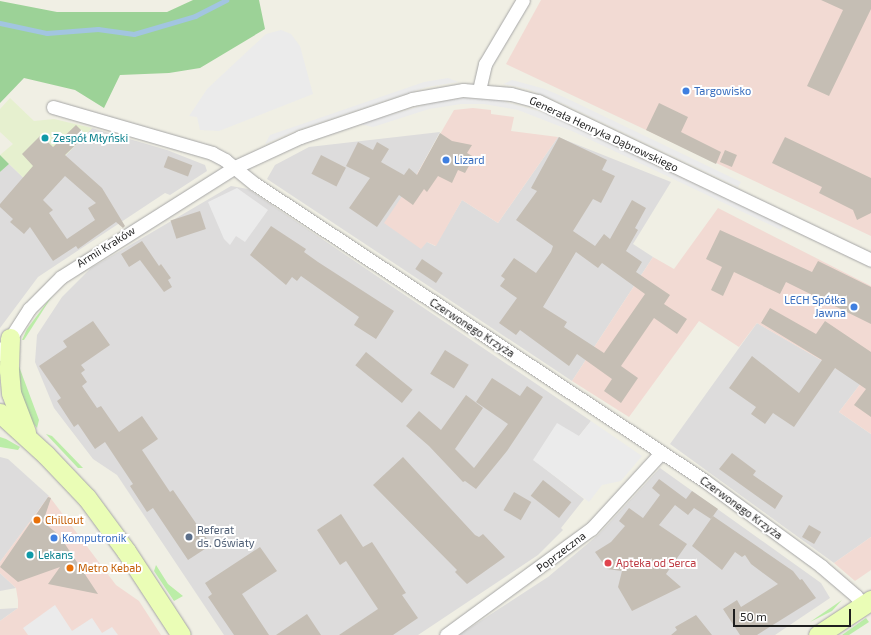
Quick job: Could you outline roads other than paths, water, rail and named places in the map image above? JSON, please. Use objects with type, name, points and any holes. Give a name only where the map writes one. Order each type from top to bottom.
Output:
[{"type":"street","points":[[479,90],[485,64],[522,0]]},
{"type":"street","name":"Generała Henryka Dąbrowskiego","points":[[235,167],[300,137],[412,99],[447,92],[479,90],[511,94],[538,101],[871,260]]},
{"type":"street","name":"Czerwonego Krzyża","points":[[53,107],[212,153],[235,167],[255,184],[661,453],[821,566],[856,596],[867,602]]},
{"type":"street","name":"Armii Kraków","points":[[3,346],[47,289],[73,268],[235,167]]},
{"type":"street","points":[[3,346],[9,370],[12,398],[16,413],[32,442]]},
{"type":"street","points":[[0,413],[32,442],[92,503],[182,635]]},
{"type":"street","points":[[0,429],[32,442]]},
{"type":"street","name":"Poprzeczna","points":[[446,635],[591,529],[661,453]]},
{"type":"street","points":[[818,635],[867,602]]},
{"type":"waterway","points":[[0,23],[47,33],[98,29],[134,34],[195,16],[226,0]]},
{"type":"place","name":"Targowisko","points":[[686,91]]},
{"type":"place","name":"Zespół Młyński","points":[[45,138]]},
{"type":"place","name":"Lizard","points":[[446,160]]},
{"type":"place","name":"LECH Spółka Jawna","points":[[854,307]]},
{"type":"place","name":"Chillout","points":[[37,520]]},
{"type":"place","name":"Referat ds. Oświaty","points":[[189,537]]},
{"type":"place","name":"Komputronik","points":[[54,538]]},
{"type":"place","name":"Lekans","points":[[30,555]]},
{"type":"place","name":"Apteka od Serca","points":[[608,563]]},
{"type":"place","name":"Metro Kebab","points":[[70,568]]}]
